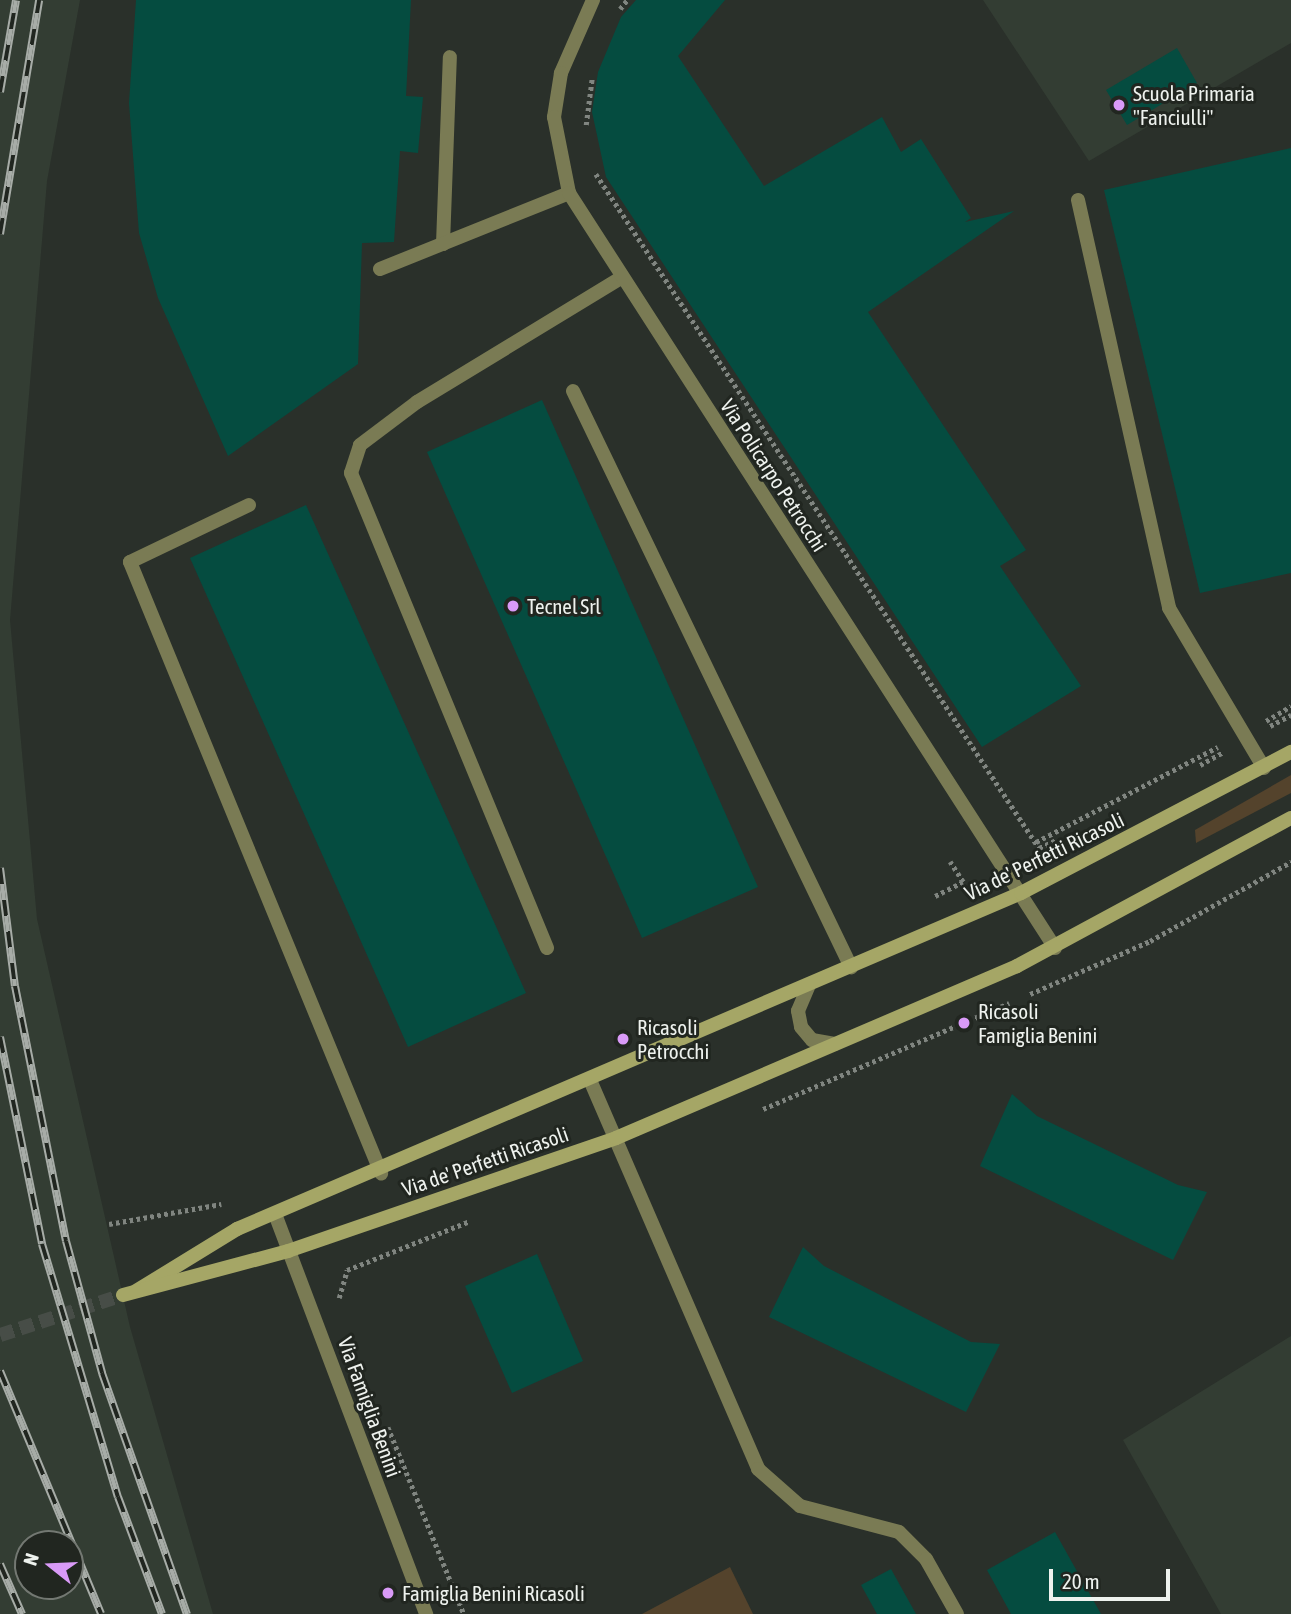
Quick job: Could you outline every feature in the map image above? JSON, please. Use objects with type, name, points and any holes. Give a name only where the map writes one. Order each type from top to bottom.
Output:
[{"type":"main road","name":"Via de' Perfetti Ricasoli","points":[[1291,752],[1021,893],[381,1173],[211,1241],[129,1293],[288,1251],[616,1138],[839,1044],[1055,948],[1291,818]]},
{"type":"street","name":"Via Policarpo Petrocchi","points":[[593,0],[561,73],[554,117],[569,193],[621,278],[1055,948]]},
{"type":"street","points":[[443,244],[450,57]]},
{"type":"street","points":[[380,269],[569,193]]},
{"type":"street","points":[[1078,200],[1169,608],[1240,735],[1264,768]]},
{"type":"street","points":[[547,948],[351,472],[360,445],[417,402],[621,278]]},
{"type":"street","points":[[573,391],[851,967]]},
{"type":"street","points":[[249,505],[130,562],[381,1173]]},
{"type":"street","points":[[809,985],[798,1011],[801,1027],[812,1040],[839,1044]]},
{"type":"street","points":[[590,1080],[768,1483],[800,1506],[899,1532],[926,1559],[957,1614]]},
{"type":"street","name":"Via Famiglia Benini","points":[[275,1214],[426,1614]]},
{"type":"path","points":[[617,12],[627,0]]},
{"type":"path","points":[[589,137],[593,69]]},
{"type":"path","points":[[594,164],[597,178],[1022,817],[1036,842],[1291,706]]},
{"type":"path","points":[[341,1306],[338,1284],[347,1270]]},
{"type":"path","points":[[386,1420],[464,1614]]},
{"type":"shaded area","points":[[0,0],[80,0],[47,181],[10,620],[37,919],[130,1327],[213,1614],[0,1614]]},
{"type":"shaded area","name":"Scuola Primaria \"Fanciulli\"","points":[[983,0],[1291,0],[1291,43],[1089,161]]},
{"type":"shaded area","points":[[1291,775],[1291,793],[1196,843],[1195,830]]},
{"type":"shaded area","points":[[1291,1336],[1291,1614],[1221,1614],[1123,1440]]},
{"type":"shaded area","points":[[730,1567],[753,1614],[642,1614]]},
{"type":"building","points":[[136,0],[411,0],[406,96],[423,97],[418,153],[400,151],[394,242],[362,243],[358,364],[228,456],[158,298],[139,233],[129,103]]},
{"type":"building","points":[[636,0],[725,0],[678,56],[764,186],[882,117],[901,152],[921,139],[971,218],[965,222],[1014,211],[868,312],[1026,550],[1000,566],[1081,686],[982,747],[606,177],[592,112],[598,72],[621,17]]},
{"type":"building","points":[[1177,48],[1197,83],[1127,125],[1106,90]]},
{"type":"building","points":[[1291,148],[1291,573],[1200,593],[1104,190]]},
{"type":"building","points":[[542,400],[758,887],[642,938],[427,452]]},
{"type":"building","points":[[306,505],[526,993],[408,1047],[190,558]]},
{"type":"building","points":[[1012,1094],[1037,1116],[1178,1185],[1207,1192],[1173,1260],[980,1166]]},
{"type":"building","points":[[803,1247],[824,1266],[971,1342],[1000,1344],[966,1412],[769,1317]]},
{"type":"building","points":[[537,1254],[583,1361],[512,1393],[465,1286]]},
{"type":"building","points":[[1055,1532],[1101,1614],[1011,1614],[987,1570]]},
{"type":"building","points":[[891,1569],[916,1614],[877,1614],[861,1585]]},
{"type":"tunnel","points":[[0,1335],[123,1295]]},
{"type":"railway","points":[[0,92],[16,0]]},
{"type":"railway","points":[[0,234],[39,0]]},
{"type":"railway","points":[[0,868],[15,986],[66,1241],[102,1373],[187,1614]]},
{"type":"railway","points":[[0,1037],[42,1244],[118,1497],[162,1614]]},
{"type":"railway","points":[[0,1371],[101,1614]]},
{"type":"railway","points":[[0,1564],[22,1614]]},
{"type":"place","name":"Scuola Primaria \"Fanciulli\"","points":[[1119,105]]},
{"type":"place","name":"Tecnel Srl","points":[[513,606]]},
{"type":"place","name":"Ricasoli Famiglia Benini","points":[[964,1023]]},
{"type":"place","name":"Ricasoli Petrocchi","points":[[623,1039]]},
{"type":"place","name":"Famiglia Benini Ricasoli","points":[[388,1593]]}]
